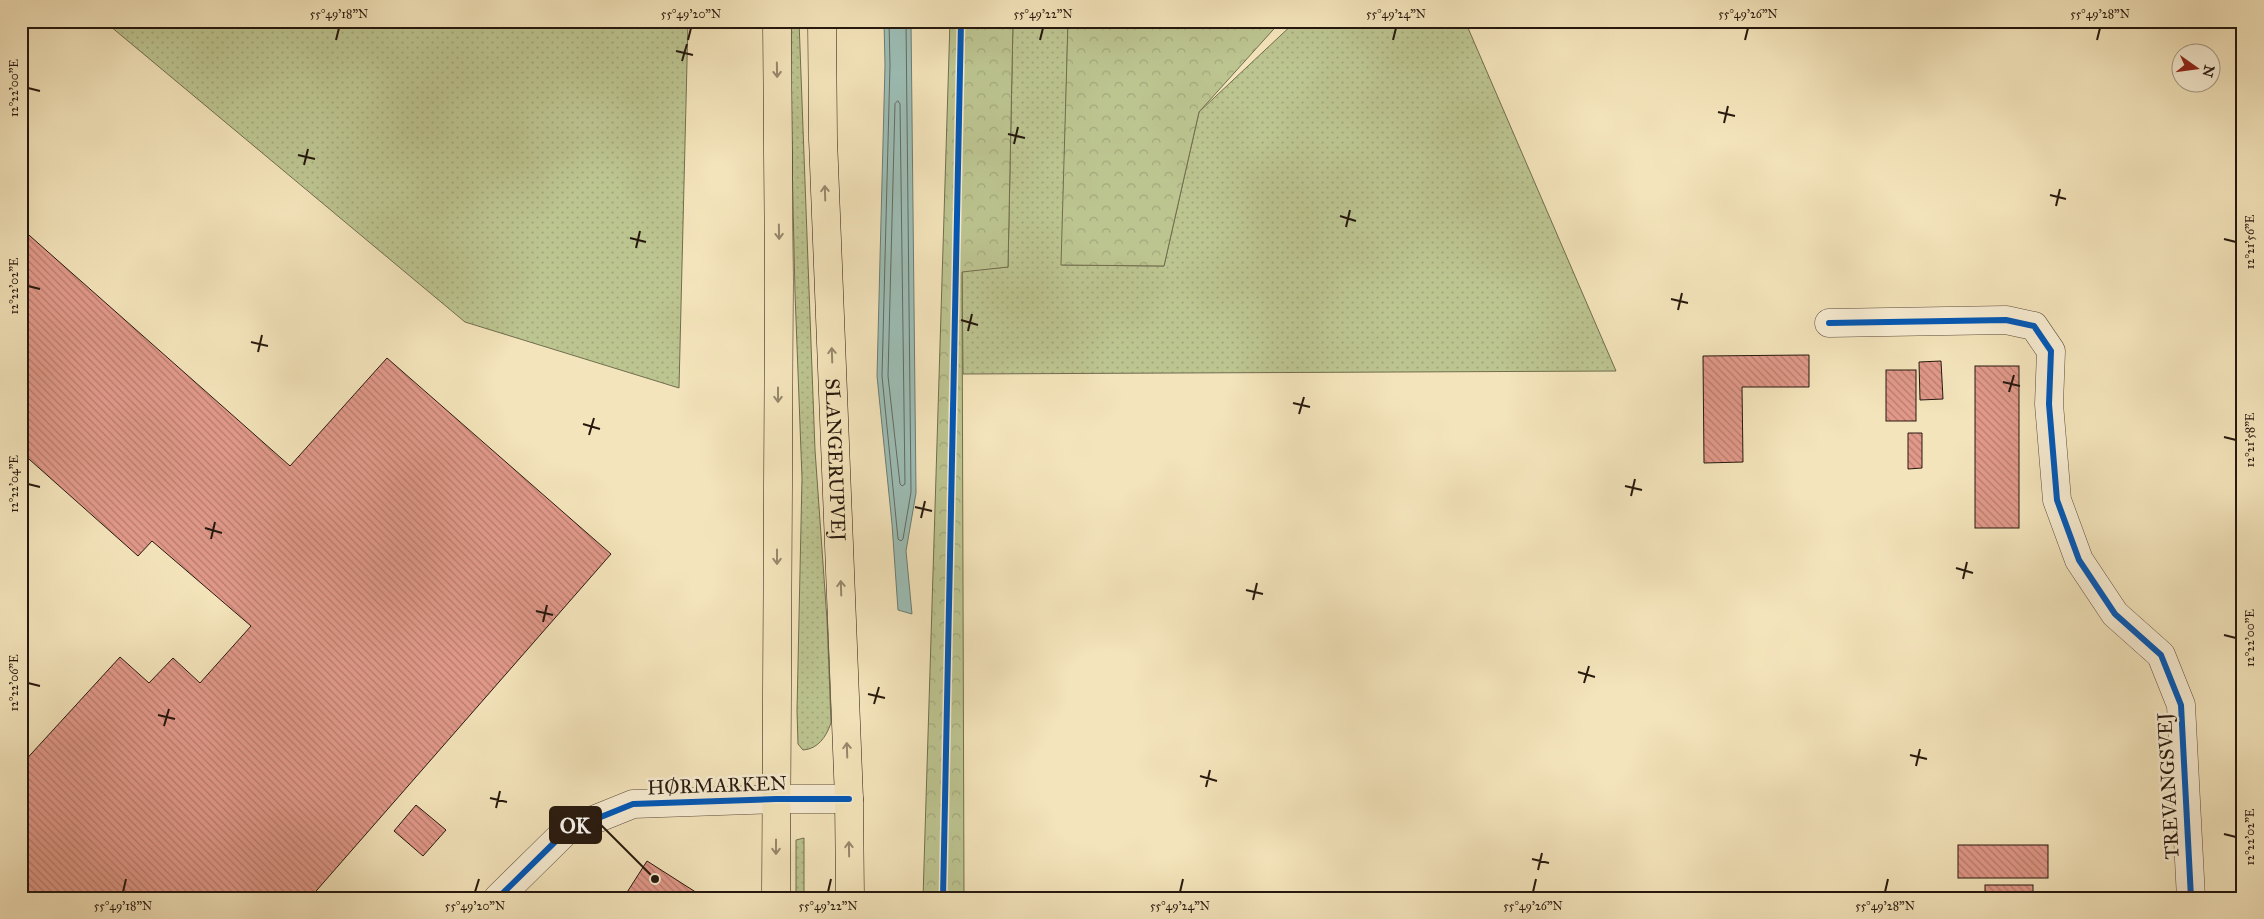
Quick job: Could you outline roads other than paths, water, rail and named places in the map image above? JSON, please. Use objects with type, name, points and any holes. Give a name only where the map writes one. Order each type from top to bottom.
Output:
[{"type":"main road","points":[[776,898],[779,281],[777,21]]},
{"type":"main road","name":"SLANGERUPVEJ","points":[[822,21],[823,139],[849,799],[850,898]]},
{"type":"street","name":"TREVANGSVEJ","points":[[1829,323],[2006,320],[2034,326],[2051,351],[2049,404],[2057,500],[2079,560],[2115,614],[2161,655],[2181,705],[2191,898]]},
{"type":"street","name":"HØRMARKEN","points":[[498,898],[566,831],[633,804],[776,799],[849,799]]},
{"type":"water","points":[[884,21],[911,21],[916,493],[906,551],[912,614],[898,610],[892,524],[877,376],[885,65]]},
{"type":"place","name":"OK","points":[[655,879]]}]
